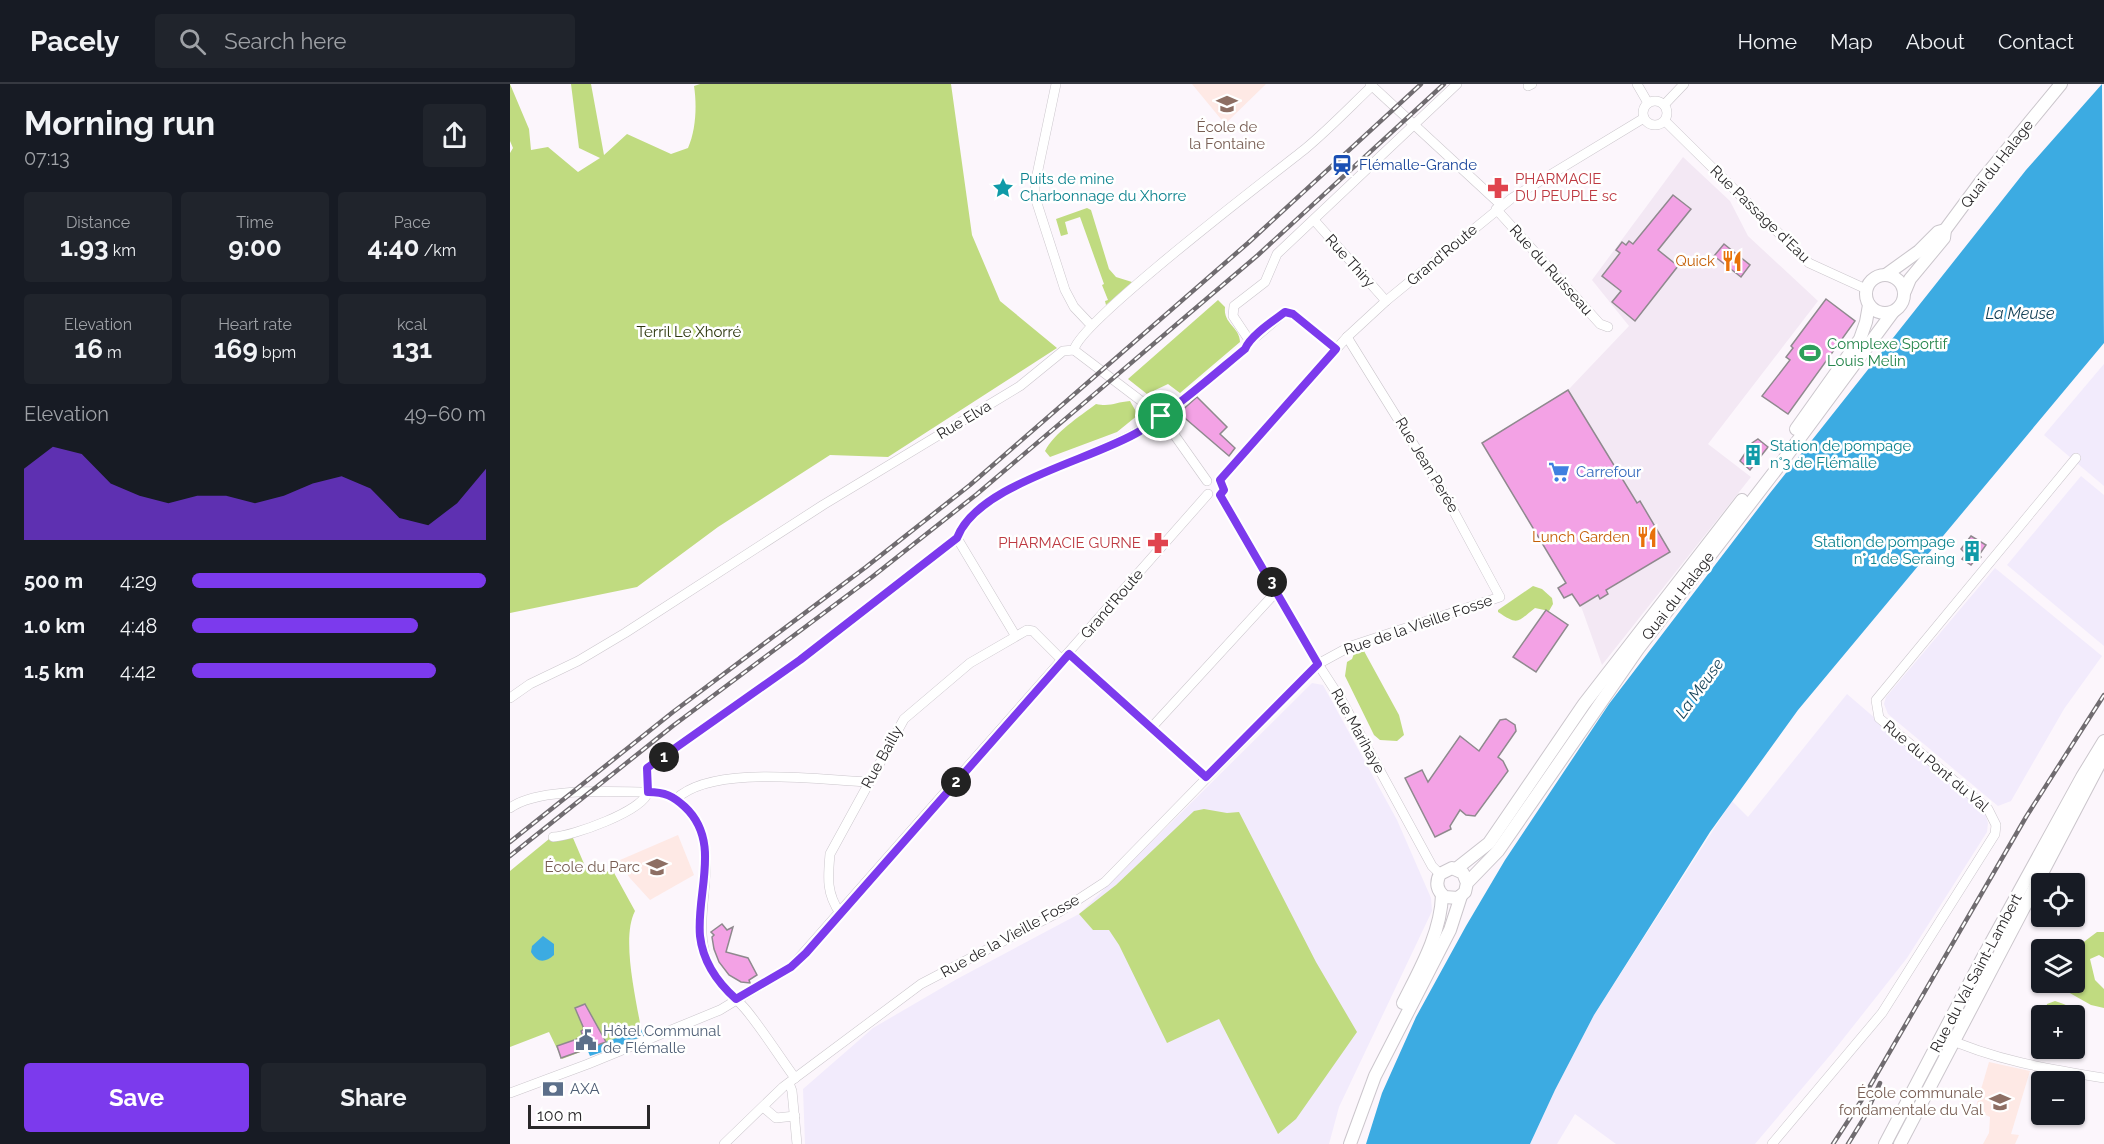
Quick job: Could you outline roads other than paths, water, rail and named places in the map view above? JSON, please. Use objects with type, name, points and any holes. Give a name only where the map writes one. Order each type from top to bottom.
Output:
[{"type":"main road","name":"Quai du Halage","points":[[1467,883],[1498,851],[1638,648],[1782,462],[1893,312],[1902,304],[1910,279],[1944,238],[1945,230],[1982,180],[2061,84]]},
{"type":"main road","name":"Quai du Halage","points":[[1456,869],[1489,843],[1584,704],[1779,453],[1856,345],[1866,322],[1869,304],[1866,290],[1872,280],[1887,274],[1919,251],[1938,232],[1945,230]]},
{"type":"main road","points":[[1887,274],[1899,280],[1905,291]]},
{"type":"main road","points":[[1869,304],[1882,313],[1893,312]]},
{"type":"main road","name":"Rue du Val Saint-Lambert","points":[[1900,1144],[1948,1039],[2071,796],[2104,741]]},
{"type":"main road","name":"Rue du Val Saint-Lambert","points":[[1886,1144],[1948,1039],[2104,754]]},
{"type":"main road","points":[[1341,1144],[1369,1071],[1429,949],[1442,908],[1442,895],[1437,882],[1440,874],[1448,869],[1456,869],[1465,876],[1467,883],[1450,930],[1375,1076],[1350,1144]]},
{"type":"main road","points":[[1442,895],[1454,899],[1461,896]]},
{"type":"street","points":[[1056,84],[1035,184],[1035,197],[1067,297],[1091,326]]},
{"type":"street","points":[[1249,340],[1233,316],[1234,306],[1264,282],[1277,254],[1457,84]]},
{"type":"street","points":[[1637,84],[1648,104]]},
{"type":"street","points":[[1664,105],[1684,84]]},
{"type":"street","name":"Rue Elva","points":[[510,698],[530,684],[625,633],[823,505],[1020,386],[1063,351],[1074,350],[1075,343],[1091,326],[1189,241],[1316,140],[1371,85]]},
{"type":"street","name":"Rue du Ruisseau","points":[[1371,85],[1499,208],[1600,324],[1608,327]]},
{"type":"street","points":[[1658,102],[1664,105],[1668,115],[1665,121],[1654,126],[1644,118],[1643,112],[1648,104],[1658,102]]},
{"type":"street","name":"Grand'Route","points":[[1220,480],[1347,337],[1386,301],[1499,208],[1586,151],[1644,118]]},
{"type":"street","name":"Rue Passage d'Eau","points":[[1665,121],[1809,263],[1866,290]]},
{"type":"street","name":"Rue Thiry","points":[[1314,220],[1386,301]]},
{"type":"street","points":[[553,837],[574,833],[632,809],[647,797],[647,768],[800,660],[957,538],[968,518],[1002,494],[1056,466],[1109,446],[1139,431],[1245,349],[1249,340],[1285,312],[1293,314],[1336,349]]},
{"type":"street","name":"Rue Jean Perée","points":[[1347,337],[1445,495],[1500,597]]},
{"type":"street","points":[[1074,350],[1161,416],[1207,481]]},
{"type":"street","name":"Rue du Pont du Val","points":[[1772,1144],[1881,1012],[1995,834],[1996,825],[1988,808],[1880,718],[1876,700],[2076,458]]},
{"type":"street","points":[[1211,478],[1220,480],[1224,490],[1220,495],[1212,497],[1208,494],[1205,485],[1211,478]]},
{"type":"street","name":"Grand'Route","points":[[510,1093],[720,1010],[791,967],[1208,494]]},
{"type":"street","name":"Rue Marihaye","points":[[1220,495],[1342,701],[1432,866],[1440,874]]},
{"type":"street","points":[[957,538],[1015,635],[1027,630],[1033,631],[1152,727],[1206,777]]},
{"type":"street","points":[[1152,727],[1277,591]]},
{"type":"street","name":"Rue de la Vieille Fosse","points":[[724,1144],[792,1081],[921,984],[1059,912],[1105,882],[1318,664],[1351,646],[1500,597]]},
{"type":"street","name":"Rue Bailly","points":[[840,913],[831,900],[828,879],[830,854],[904,719],[913,709],[970,663],[1015,635]]},
{"type":"street","points":[[676,799],[692,786],[728,777],[868,782]]},
{"type":"street","points":[[510,808],[530,797],[660,792],[676,799],[692,814],[704,838],[700,936],[704,954],[709,967],[723,987],[736,999],[792,1081],[797,1144]]},
{"type":"street","points":[[1948,1039],[2011,1061],[2104,1078]]},
{"type":"street","points":[[763,1107],[776,1118],[795,1116]]},
{"type":"water","name":"La Meuse","points":[[2102,84],[2104,343],[1798,710],[1710,832],[1594,1015],[1530,1144],[1366,1144],[1382,1093],[1416,1017],[1466,926],[1505,860],[1609,704],[1770,493],[2026,170]]},
{"type":"water","points":[[543,936],[554,944],[554,955],[541,961],[531,952],[532,946]]},
{"type":"water","points":[[641,1029],[645,1038],[590,1056],[587,1049]]},
{"type":"railway","points":[[510,842],[673,712],[866,567],[970,485],[1248,243],[1421,84]]},
{"type":"railway","points":[[510,856],[674,725],[872,577],[977,494],[1258,255],[1444,84]]},
{"type":"railway","points":[[1833,1144],[1863,1098],[2026,817],[2104,695]]},
{"type":"railway","points":[[1848,1144],[1864,1118],[1880,1083]]},
{"type":"place","name":"École de la Fontaine","points":[[1227,104]]},
{"type":"place","name":"Flémalle-Grande","points":[[1342,165]]},
{"type":"place","name":"Puits de mine Charbonnage du Xhorre","points":[[1003,188]]},
{"type":"place","name":"PHARMACIE DU PEUPLE sc","points":[[1498,188]]},
{"type":"place","name":"Quick","points":[[1732,261]]},
{"type":"place","name":"Complexe Sportif Louis Melin","points":[[1810,353]]},
{"type":"place","name":"Station de pompage n°3 de Flémalle","points":[[1753,455]]},
{"type":"place","name":"Carrefour","points":[[1559,472]]},
{"type":"place","name":"Lunch Garden","points":[[1647,537]]},
{"type":"place","name":"PHARMACIE GURNE","points":[[1158,543]]},
{"type":"place","name":"Station de pompage n° 1 de Seraing","points":[[1972,551]]},
{"type":"place","name":"École du Parc","points":[[657,867]]},
{"type":"place","name":"Hôtel Communal de Flémalle","points":[[586,1040]]},
{"type":"place","name":"AXA","points":[[553,1089]]},
{"type":"place","name":"École communale fondamentale du Val","points":[[2000,1102]]},
{"type":"park label","name":"Terril Le Xhorré","points":[[689,332]]}]
